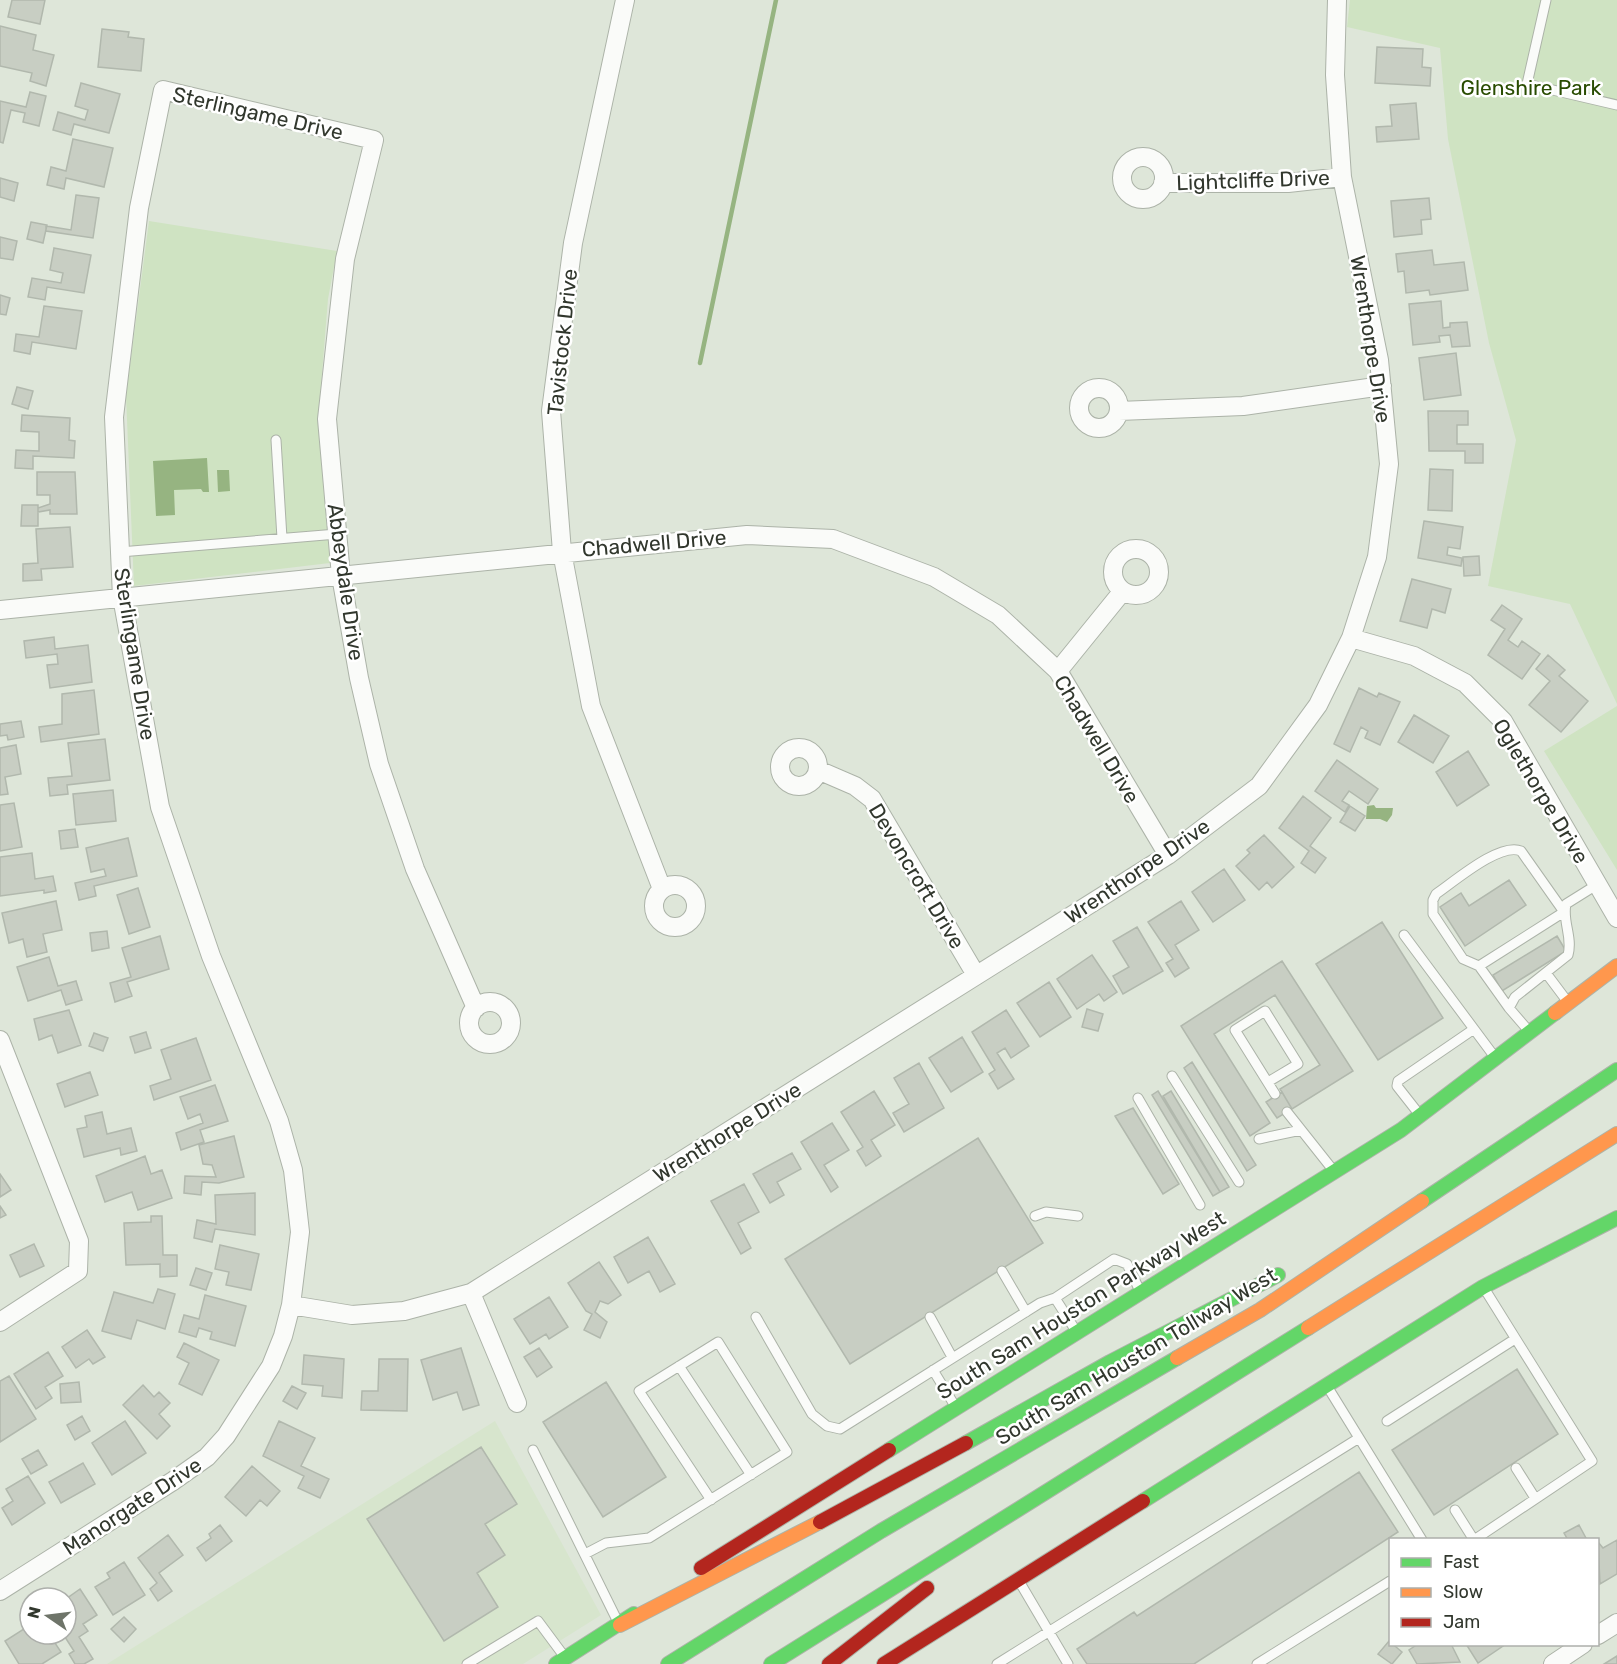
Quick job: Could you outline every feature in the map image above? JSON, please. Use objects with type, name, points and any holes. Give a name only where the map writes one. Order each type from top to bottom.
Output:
[{"type":"main road","name":"South Sam Houston Parkway West","points":[[561,1661],[620,1625],[693,1573],[1335,1171],[1420,1115],[1617,966]]},
{"type":"main road","name":"South Sam Houston Tollway West","points":[[668,1664],[880,1531],[1260,1310],[1617,1070]]},
{"type":"main road","points":[[771,1664],[1617,1134]]},
{"type":"main road","points":[[1309,1259],[1424,1199]]},
{"type":"main road","points":[[884,1664],[1483,1287],[1617,1218]]},
{"type":"main road","points":[[620,1625],[873,1495],[1110,1362],[1288,1270]]},
{"type":"main road","points":[[829,1664],[1107,1453]]},
{"type":"street","name":"Tavistock Drive","points":[[625,0],[573,243],[551,411],[562,552],[591,706],[662,889]]},
{"type":"street","name":"Wrenthorpe Drive","points":[[291,1305],[362,1314],[404,1311],[471,1293],[1168,855],[1259,786],[1318,705],[1351,638],[1377,557],[1389,464],[1382,386],[1342,177],[1335,75],[1337,0]]},
{"type":"street","name":"Sterlingame Drive","points":[[291,1305],[300,1232],[293,1170],[279,1121],[212,956],[160,807],[122,597],[114,417],[139,208],[164,90],[374,140]]},
{"type":"street","name":"Abbeydale Drive","points":[[374,140],[345,259],[327,419],[341,576],[359,678],[379,764],[415,869],[476,1008]]},
{"type":"street","name":"Lightcliffe Drive","points":[[1164,183],[1288,183],[1342,177]]},
{"type":"street","points":[[1119,411],[1243,406],[1382,386]]},
{"type":"street","name":"Chadwell Drive","points":[[0,610],[747,535],[833,539],[934,576],[998,615],[1058,671],[1168,855]]},
{"type":"street","points":[[1058,671],[1122,592]]},
{"type":"street","name":"Oglethorpe Drive","points":[[1351,638],[1414,656],[1465,683],[1503,721],[1617,918]]},
{"type":"street","name":"Devoncroft Drive","points":[[818,770],[855,786],[872,799],[976,975]]},
{"type":"street","points":[[0,1040],[79,1241],[78,1271],[0,1323]]},
{"type":"street","points":[[471,1293],[517,1403]]},
{"type":"street","name":"Manorgate Drive","points":[[0,1592],[174,1481],[207,1457],[251,1400],[272,1366],[291,1305]]},
{"type":"street","points":[[1599,1634],[1617,1623]]},
{"type":"street","points":[[1553,1664],[1580,1646]]},
{"type":"lane","points":[[1546,0],[1527,84],[1617,105]]},
{"type":"lane","points":[[276,440],[282,538]]},
{"type":"lane","points":[[120,552],[338,534]]},
{"type":"lane","points":[[1529,1032],[1479,966],[1463,959],[1433,914],[1433,900],[1436,894],[1499,852],[1514,848],[1521,851],[1564,912]]},
{"type":"lane","points":[[1509,1008],[1515,997],[1563,960],[1570,949],[1564,912],[1566,904],[1598,884]]},
{"type":"lane","points":[[1479,966],[1564,912]]},
{"type":"lane","points":[[1404,934],[1495,1058]]},
{"type":"lane","points":[[1546,973],[1569,1003]]},
{"type":"lane","points":[[1268,1082],[1298,1064],[1265,1011],[1235,1030],[1275,1094]]},
{"type":"lane","points":[[1420,1115],[1397,1086],[1398,1082],[1474,1029]]},
{"type":"lane","points":[[1172,1076],[1239,1182]]},
{"type":"lane","points":[[1138,1098],[1200,1205]]},
{"type":"lane","points":[[1287,1112],[1335,1171]]},
{"type":"lane","points":[[1259,1138],[1301,1130]]},
{"type":"lane","points":[[1035,1216],[1046,1212],[1078,1216]]},
{"type":"lane","points":[[756,1317],[812,1414],[826,1426],[840,1429],[1026,1311],[1055,1298],[1114,1259],[1127,1264],[1141,1293]]},
{"type":"lane","points":[[1002,1271],[1026,1311]]},
{"type":"lane","points":[[1475,1538],[1592,1461],[1483,1287]]},
{"type":"lane","points":[[1055,1298],[1077,1333]]},
{"type":"lane","points":[[930,1317],[952,1358]]},
{"type":"lane","points":[[1388,1421],[1515,1339]]},
{"type":"lane","points":[[585,1554],[606,1543],[649,1538],[711,1500],[787,1452],[718,1342],[639,1391],[711,1500]]},
{"type":"lane","points":[[679,1366],[751,1475]]},
{"type":"lane","points":[[933,1370],[956,1408]]},
{"type":"lane","points":[[1327,1386],[1421,1538]]},
{"type":"lane","points":[[997,1664],[1359,1438]]},
{"type":"lane","points":[[533,1450],[620,1625]]},
{"type":"lane","points":[[1516,1468],[1535,1498]]},
{"type":"lane","points":[[1455,1510],[1473,1538]]},
{"type":"lane","points":[[1018,1580],[1068,1664]]},
{"type":"lane","points":[[1257,1664],[1389,1582]]},
{"type":"lane","points":[[467,1664],[538,1621],[561,1661]]},
{"type":"shaded area","points":[[207,458],[209,492],[203,492],[201,489],[174,490],[175,515],[156,516],[153,461]]},
{"type":"shaded area","points":[[217,470],[229,470],[230,491],[218,492]]},
{"type":"shaded area","points":[[1374,805],[1376,808],[1393,808],[1392,815],[1387,822],[1380,819],[1366,819],[1367,806]]},
{"type":"shaded area","points":[[495,1421],[601,1615],[523,1664],[107,1664]]},
{"type":"green space","name":"Glenshire Park","points":[[1350,0],[1617,0],[1617,704],[1570,604],[1488,586],[1516,440],[1489,343],[1448,139],[1440,48],[1347,27]]},
{"type":"green space","points":[[149,221],[337,251],[328,299],[318,423],[330,563],[134,586],[126,396]]},
{"type":"green space","points":[[1617,706],[1617,870],[1544,751]]},
{"type":"building","points":[[12,0],[45,0],[40,24],[8,17]]},
{"type":"building","points":[[0,26],[36,35],[33,50],[54,55],[46,86],[30,81],[32,73],[0,66]]},
{"type":"building","points":[[102,29],[129,32],[128,37],[144,39],[141,71],[98,67]]},
{"type":"building","points":[[1377,47],[1423,49],[1422,67],[1431,68],[1430,86],[1375,83]]},
{"type":"building","points":[[81,83],[120,94],[109,133],[74,124],[71,135],[53,130],[58,112],[85,120],[88,110],[75,106]]},
{"type":"building","points":[[30,92],[46,96],[39,126],[23,122],[25,113],[11,110],[3,143],[0,142],[0,101],[26,107]]},
{"type":"building","points":[[1416,103],[1419,139],[1377,142],[1376,127],[1392,126],[1390,105]]},
{"type":"building","points":[[73,139],[113,148],[104,187],[66,178],[64,189],[47,185],[51,167],[66,171]]},
{"type":"building","points":[[0,178],[18,183],[14,201],[0,197]]},
{"type":"building","points":[[76,195],[99,198],[93,238],[46,231],[46,226],[71,230]]},
{"type":"building","points":[[1429,198],[1431,219],[1421,220],[1422,234],[1394,237],[1391,201]]},
{"type":"building","points":[[31,222],[47,225],[43,243],[27,239]]},
{"type":"building","points":[[0,237],[17,241],[13,260],[0,258]]},
{"type":"building","points":[[54,248],[91,255],[84,293],[47,287],[45,300],[28,297],[32,278],[61,283],[63,273],[50,270]]},
{"type":"building","points":[[1432,250],[1434,265],[1464,262],[1468,290],[1430,295],[1429,290],[1406,293],[1404,271],[1398,272],[1396,254]]},
{"type":"building","points":[[0,295],[10,298],[6,315],[0,314]]},
{"type":"building","points":[[1441,301],[1443,328],[1450,327],[1450,323],[1467,322],[1470,346],[1452,347],[1450,335],[1439,336],[1440,342],[1413,345],[1409,304]]},
{"type":"building","points":[[44,306],[82,311],[76,349],[32,342],[30,354],[14,351],[16,334],[39,337]]},
{"type":"building","points":[[1456,353],[1461,395],[1424,400],[1419,358]]},
{"type":"building","points":[[17,387],[33,391],[28,409],[12,404]]},
{"type":"building","points":[[1428,411],[1468,411],[1468,425],[1457,425],[1457,444],[1483,444],[1483,463],[1465,463],[1465,451],[1429,451]]},
{"type":"building","points":[[22,415],[70,418],[69,440],[75,441],[74,458],[33,456],[33,469],[15,468],[16,450],[39,451],[39,432],[21,431]]},
{"type":"building","points":[[1430,469],[1453,470],[1452,511],[1428,510]]},
{"type":"building","points":[[37,472],[75,472],[77,514],[50,514],[50,510],[38,512],[38,508],[50,504],[50,495],[37,495]]},
{"type":"building","points":[[22,505],[38,505],[38,526],[21,526]]},
{"type":"building","points":[[1424,521],[1463,527],[1460,549],[1448,547],[1447,555],[1462,558],[1461,566],[1418,558]]},
{"type":"building","points":[[70,527],[73,567],[41,569],[42,580],[23,581],[23,564],[38,563],[36,529]]},
{"type":"building","points":[[1479,556],[1480,575],[1464,576],[1463,557]]},
{"type":"building","points":[[1412,579],[1451,589],[1445,613],[1432,609],[1427,628],[1400,621]]},
{"type":"building","points":[[1502,605],[1522,619],[1508,640],[1518,647],[1522,641],[1540,654],[1522,679],[1488,655],[1505,629],[1491,620]]},
{"type":"building","points":[[54,637],[55,649],[88,645],[92,682],[50,688],[47,665],[58,664],[57,654],[26,658],[24,641]]},
{"type":"building","points":[[1548,655],[1565,670],[1559,676],[1588,701],[1561,732],[1529,705],[1550,681],[1536,669]]},
{"type":"building","points":[[1359,688],[1377,697],[1379,693],[1400,702],[1380,745],[1365,738],[1368,731],[1361,727],[1350,752],[1334,744]]},
{"type":"building","points":[[94,690],[99,734],[41,742],[39,727],[62,724],[62,694]]},
{"type":"building","points":[[1414,715],[1449,736],[1433,763],[1398,742]]},
{"type":"building","points":[[21,721],[24,737],[8,740],[7,735],[0,736],[0,724]]},
{"type":"building","points":[[105,739],[110,780],[67,785],[68,794],[50,796],[48,778],[72,776],[68,743]]},
{"type":"building","points":[[16,745],[21,774],[5,777],[8,794],[0,795],[0,748]]},
{"type":"building","points":[[1468,751],[1489,785],[1457,806],[1436,772]]},
{"type":"building","points":[[1337,760],[1378,789],[1368,804],[1349,791],[1342,801],[1349,805],[1345,812],[1315,791]]},
{"type":"building","points":[[113,790],[116,821],[76,825],[73,794]]},
{"type":"building","points":[[1303,796],[1331,818],[1310,846],[1326,858],[1315,873],[1301,863],[1309,851],[1279,828]]},
{"type":"building","points":[[14,803],[22,847],[0,851],[0,805]]},
{"type":"building","points":[[1350,806],[1365,816],[1355,831],[1340,822]]},
{"type":"building","points":[[75,829],[78,847],[61,849],[59,831]]},
{"type":"building","points":[[1264,835],[1294,867],[1272,888],[1267,882],[1259,890],[1236,866],[1250,853],[1247,850]]},
{"type":"building","points":[[128,838],[137,876],[94,886],[96,896],[79,900],[75,883],[106,876],[104,869],[91,872],[86,848]]},
{"type":"building","points":[[32,853],[35,879],[53,876],[56,891],[44,893],[44,890],[0,896],[0,857]]},
{"type":"building","points":[[1224,869],[1245,900],[1213,922],[1192,892]]},
{"type":"building","points":[[1509,880],[1526,905],[1465,946],[1440,907],[1461,893],[1469,906]]},
{"type":"building","points":[[138,888],[150,927],[129,934],[117,895]]},
{"type":"building","points":[[56,901],[62,930],[43,934],[47,952],[27,957],[23,939],[9,943],[2,913]]},
{"type":"building","points":[[1181,901],[1199,930],[1175,945],[1189,968],[1175,977],[1166,963],[1173,959],[1148,922]]},
{"type":"building","points":[[1382,922],[1443,1018],[1378,1060],[1316,964]]},
{"type":"building","points":[[1137,927],[1163,971],[1123,994],[1113,976],[1129,967],[1113,941]]},
{"type":"building","points":[[107,931],[109,948],[92,951],[90,933]]},
{"type":"building","points":[[160,936],[169,969],[127,982],[132,996],[115,1002],[110,983],[131,977],[122,948]]},
{"type":"building","points":[[1557,936],[1566,951],[1502,991],[1493,975]]},
{"type":"building","points":[[1092,955],[1117,992],[1104,1001],[1099,994],[1077,1009],[1057,979]]},
{"type":"building","points":[[49,957],[58,986],[76,981],[82,1000],[66,1005],[61,990],[28,1001],[17,967]]},
{"type":"building","points":[[1282,961],[1353,1071],[1292,1109],[1280,1089],[1320,1065],[1275,995],[1214,1034],[1270,1123],[1250,1136],[1181,1026]]},
{"type":"building","points":[[1049,982],[1071,1017],[1040,1037],[1017,1003]]},
{"type":"building","points":[[1087,1009],[1103,1014],[1098,1031],[1082,1027]]},
{"type":"building","points":[[69,1010],[81,1045],[58,1053],[52,1035],[39,1040],[34,1019]]},
{"type":"building","points":[[1006,1010],[1029,1046],[1011,1058],[1005,1048],[997,1053],[1014,1079],[998,1089],[989,1074],[995,1070],[972,1032]]},
{"type":"building","points":[[146,1032],[151,1048],[135,1053],[130,1037]]},
{"type":"building","points":[[94,1033],[108,1038],[103,1051],[89,1046]]},
{"type":"building","points":[[962,1037],[983,1072],[951,1092],[929,1058]]},
{"type":"building","points":[[196,1038],[211,1080],[154,1100],[150,1086],[171,1079],[161,1050]]},
{"type":"building","points":[[1192,1062],[1256,1165],[1247,1171],[1184,1068]]},
{"type":"building","points":[[919,1063],[944,1108],[904,1132],[893,1113],[909,1104],[894,1078]]},
{"type":"building","points":[[90,1072],[98,1095],[65,1107],[57,1084]]},
{"type":"building","points":[[215,1085],[228,1121],[200,1130],[204,1142],[181,1150],[176,1133],[203,1123],[200,1114],[188,1119],[180,1097]]},
{"type":"building","points":[[874,1091],[895,1125],[871,1140],[881,1156],[866,1166],[857,1151],[863,1147],[841,1112]]},
{"type":"building","points":[[1158,1091],[1220,1192],[1213,1196],[1152,1095]]},
{"type":"building","points":[[1171,1091],[1229,1187],[1220,1192],[1163,1096]]},
{"type":"building","points":[[1282,1092],[1292,1109],[1277,1118],[1266,1102]]},
{"type":"building","points":[[1133,1108],[1179,1184],[1163,1194],[1115,1116]]},
{"type":"building","points":[[102,1112],[107,1134],[131,1128],[137,1151],[121,1155],[120,1148],[84,1157],[77,1129],[87,1127],[85,1116]]},
{"type":"building","points":[[832,1123],[849,1150],[824,1165],[838,1187],[831,1192],[801,1142]]},
{"type":"building","points":[[234,1136],[244,1177],[219,1183],[202,1182],[201,1195],[184,1193],[185,1176],[216,1177],[212,1165],[203,1164],[199,1145]]},
{"type":"building","points":[[978,1138],[1043,1243],[850,1364],[785,1259]]},
{"type":"building","points":[[792,1153],[801,1169],[777,1182],[784,1195],[770,1203],[753,1174]]},
{"type":"building","points":[[145,1156],[151,1174],[162,1170],[172,1198],[138,1210],[132,1192],[105,1202],[96,1176]]},
{"type":"building","points":[[0,1174],[11,1190],[0,1197]]},
{"type":"building","points":[[744,1184],[759,1212],[738,1223],[751,1248],[741,1254],[711,1201]]},
{"type":"building","points":[[255,1193],[255,1235],[215,1229],[212,1242],[194,1238],[197,1220],[216,1224],[215,1195]]},
{"type":"building","points":[[0,1206],[6,1215],[0,1218]]},
{"type":"building","points":[[151,1216],[162,1216],[163,1255],[177,1255],[177,1276],[160,1277],[160,1264],[126,1265],[124,1223],[151,1222]]},
{"type":"building","points":[[648,1237],[675,1284],[660,1292],[649,1271],[628,1283],[614,1257]]},
{"type":"building","points":[[34,1244],[44,1266],[20,1277],[10,1255]]},
{"type":"building","points":[[220,1245],[259,1254],[251,1290],[226,1285],[229,1272],[215,1269]]},
{"type":"building","points":[[599,1262],[621,1295],[608,1304],[600,1301],[595,1312],[607,1322],[600,1338],[584,1330],[592,1314],[586,1311],[568,1283]]},
{"type":"building","points":[[196,1268],[212,1273],[206,1290],[190,1285]]},
{"type":"building","points":[[158,1289],[175,1294],[165,1329],[137,1320],[131,1339],[102,1331],[114,1292],[153,1303]]},
{"type":"building","points":[[205,1295],[246,1306],[235,1346],[210,1339],[212,1332],[199,1328],[196,1337],[179,1332],[184,1315],[199,1319]]},
{"type":"building","points":[[549,1297],[568,1327],[549,1339],[546,1334],[530,1344],[514,1319]]},
{"type":"building","points":[[87,1330],[105,1357],[93,1364],[89,1359],[76,1368],[62,1347]]},
{"type":"building","points":[[184,1343],[219,1360],[202,1395],[179,1384],[189,1363],[177,1357]]},
{"type":"building","points":[[461,1348],[479,1405],[463,1410],[457,1392],[433,1400],[421,1360]]},
{"type":"building","points":[[539,1348],[552,1367],[537,1377],[524,1357]]},
{"type":"building","points":[[48,1352],[63,1376],[45,1387],[52,1398],[36,1409],[14,1374]]},
{"type":"building","points":[[304,1355],[344,1359],[342,1398],[322,1396],[323,1386],[302,1384]]},
{"type":"building","points":[[379,1359],[408,1359],[407,1411],[361,1410],[362,1391],[378,1391]]},
{"type":"building","points":[[1517,1369],[1558,1434],[1434,1515],[1392,1450]]},
{"type":"building","points":[[9,1376],[36,1419],[0,1442],[0,1381]]},
{"type":"building","points":[[79,1382],[81,1402],[61,1403],[60,1384]]},
{"type":"building","points":[[606,1382],[666,1477],[603,1517],[543,1422]]},
{"type":"building","points":[[143,1385],[154,1397],[159,1392],[170,1403],[159,1414],[170,1426],[157,1439],[123,1405]]},
{"type":"building","points":[[292,1386],[306,1393],[297,1409],[283,1401]]},
{"type":"building","points":[[82,1416],[90,1431],[75,1440],[67,1425]]},
{"type":"building","points":[[125,1421],[146,1453],[112,1475],[92,1443]]},
{"type":"building","points":[[279,1421],[315,1438],[301,1466],[329,1479],[320,1498],[298,1488],[304,1476],[263,1456]]},
{"type":"building","points":[[481,1447],[517,1504],[485,1524],[505,1555],[477,1573],[498,1607],[444,1641],[367,1519]]},
{"type":"building","points":[[38,1450],[47,1465],[31,1474],[22,1459]]},
{"type":"building","points":[[83,1463],[95,1484],[61,1503],[49,1482]]},
{"type":"building","points":[[252,1466],[280,1491],[267,1506],[260,1500],[246,1516],[225,1497]]},
{"type":"building","points":[[1359,1472],[1398,1532],[1194,1664],[1087,1664],[1077,1649],[1134,1612],[1137,1616]]},
{"type":"building","points":[[28,1476],[45,1503],[12,1525],[2,1508],[13,1501],[6,1489]]},
{"type":"building","points":[[220,1525],[232,1541],[206,1561],[197,1548],[211,1538],[209,1534]]},
{"type":"building","points":[[1579,1525],[1586,1538],[1567,1538],[1564,1533]]},
{"type":"building","points":[[168,1535],[183,1555],[159,1573],[172,1591],[158,1601],[150,1589],[157,1583],[138,1558]]},
{"type":"building","points":[[1617,1540],[1617,1574],[1600,1584],[1599,1543],[1603,1548]]},
{"type":"building","points":[[124,1562],[145,1595],[113,1615],[95,1587],[110,1578],[107,1573]]},
{"type":"building","points":[[80,1589],[97,1615],[83,1624],[88,1631],[79,1637],[93,1659],[84,1664],[75,1664],[69,1654],[74,1651],[71,1646],[78,1646],[78,1590]]},
{"type":"building","points":[[124,1617],[136,1629],[124,1642],[111,1629]]},
{"type":"building","points":[[18,1633],[18,1646],[57,1646],[61,1652],[42,1664],[19,1664],[5,1641]]},
{"type":"building","points":[[1389,1641],[1389,1646],[1395,1646],[1402,1652],[1392,1664],[1378,1654]]},
{"type":"building","points":[[1415,1646],[1452,1646],[1460,1662],[1417,1664],[1409,1650]]},
{"type":"building","points":[[1467,1646],[1503,1646],[1478,1663]]},
{"type":"building","points":[[1617,1656],[1617,1664],[1604,1664]]},
{"type":"waterway","points":[[700,363],[776,0]]},
{"type":"traffic: fast","points":[[889,1450],[1401,1130],[1555,1013]]},
{"type":"traffic: fast","points":[[1422,1201],[1617,1070]]},
{"type":"traffic: fast","points":[[1143,1501],[1483,1287],[1617,1218]]},
{"type":"traffic: fast","points":[[966,1443],[1110,1362],[1278,1275]]},
{"type":"traffic: fast","points":[[771,1664],[1308,1328]]},
{"type":"traffic: fast","points":[[668,1664],[881,1531],[1177,1358]]},
{"type":"traffic: fast","points":[[556,1664],[634,1614]]},
{"type":"traffic: slow","points":[[1555,1013],[1617,966]]},
{"type":"traffic: slow","points":[[1308,1328],[1617,1134]]},
{"type":"traffic: slow","points":[[1177,1358],[1260,1310],[1422,1201]]},
{"type":"traffic: slow","points":[[620,1625],[820,1522]]},
{"type":"traffic: jam","points":[[820,1522],[966,1443]]},
{"type":"traffic: jam","points":[[701,1568],[889,1450]]},
{"type":"traffic: jam","points":[[884,1664],[1143,1501]]},
{"type":"traffic: jam","points":[[829,1664],[927,1588]]}]
